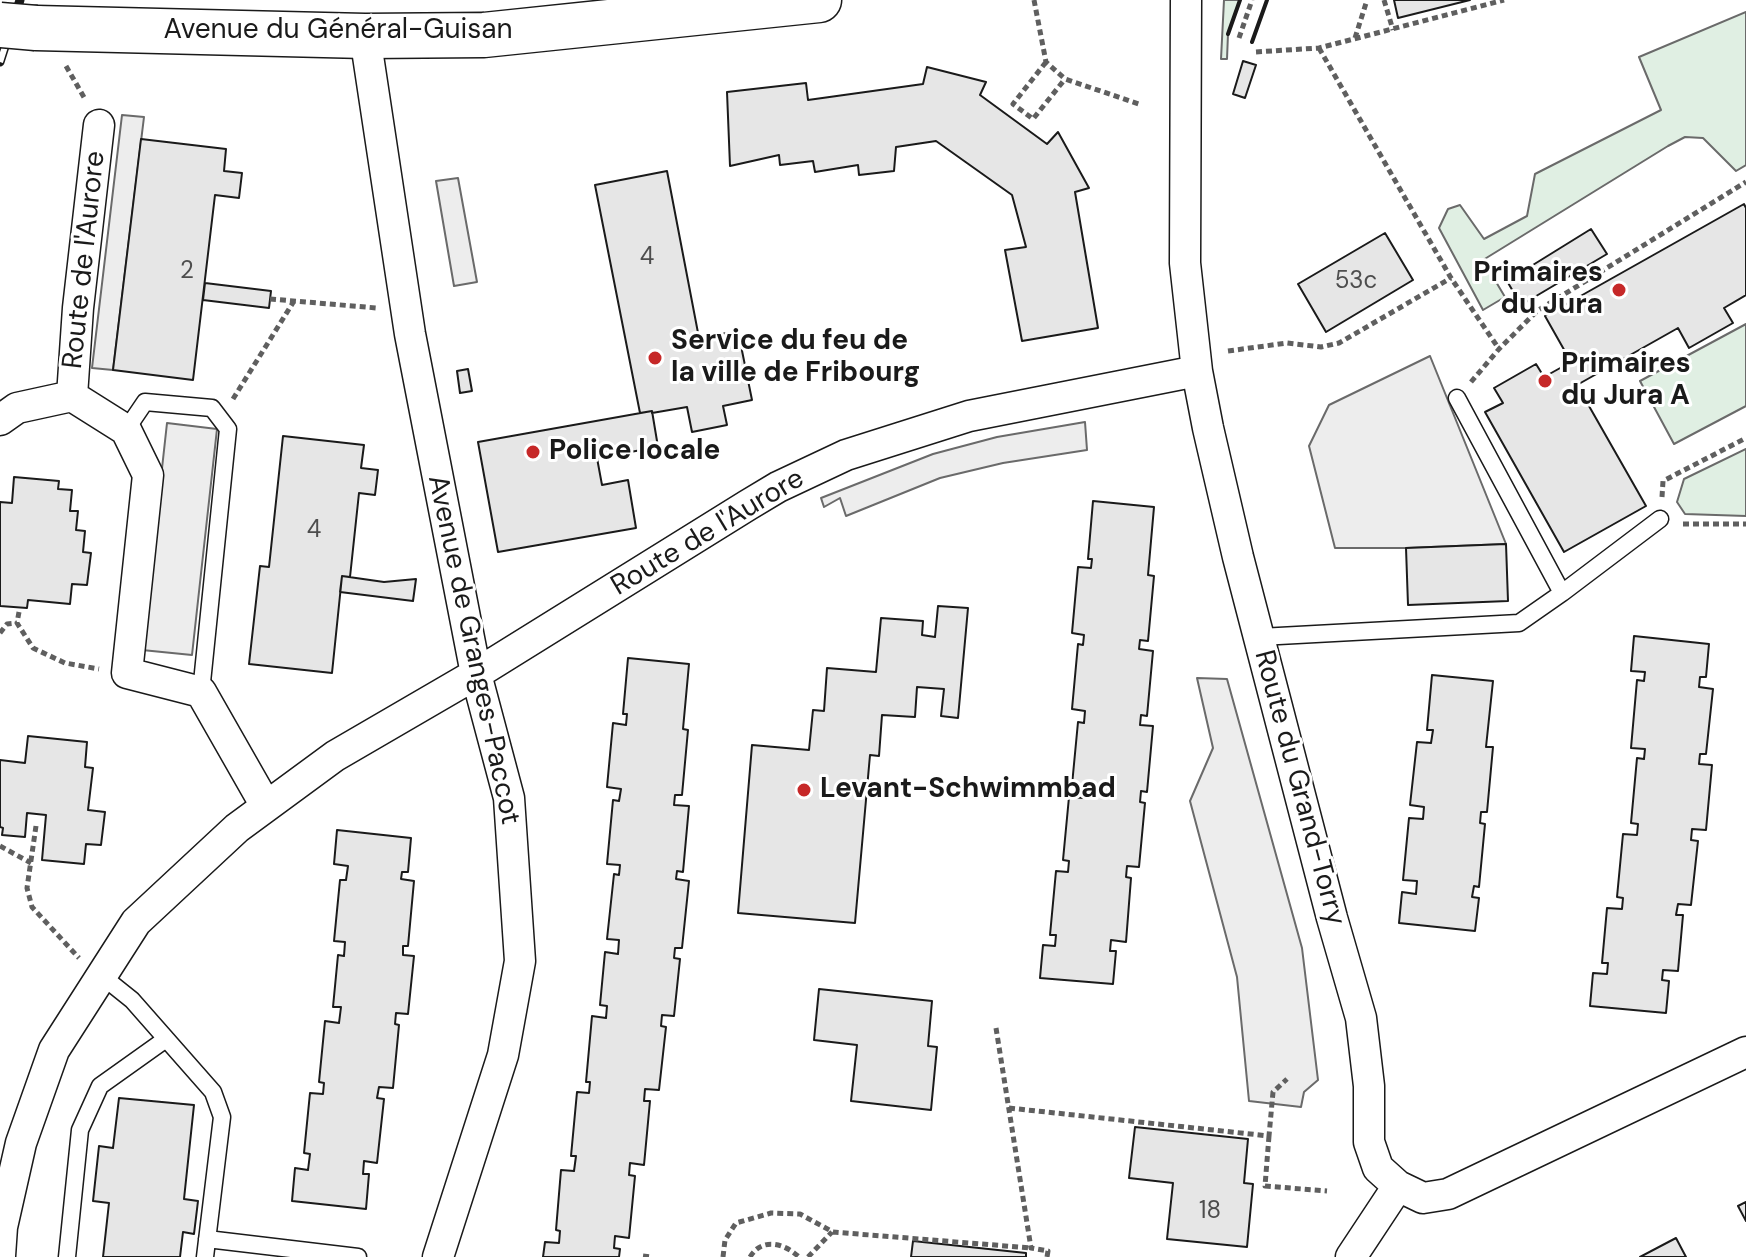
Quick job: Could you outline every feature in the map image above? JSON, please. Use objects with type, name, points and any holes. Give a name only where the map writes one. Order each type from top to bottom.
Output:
[{"type":"main road","name":"Avenue du Général-Guisan","points":[[33,37],[484,35],[819,0]]},
{"type":"street","name":"Route du Grand-Torry","points":[[1186,0],[1185,263],[1197,371],[1238,557],[1361,1018],[1369,1086],[1369,1142],[1378,1168],[1398,1186]]},
{"type":"street","name":"Avenue de Granges-Paccot","points":[[365,36],[410,334],[476,674],[509,798],[520,961],[503,1055],[438,1257]]},
{"type":"street","name":"Route de l'Aurore","points":[[72,396],[78,308],[99,125]]},
{"type":"street","name":"Route de l'Aurore","points":[[0,1256],[2,1227],[21,1143],[54,1050],[91,967],[237,828],[266,806],[335,756],[476,674],[778,487],[846,455],[969,416],[1197,371]]},
{"type":"street","name":"Route de l'Aurore","points":[[0,420],[17,408],[72,396],[126,430]]},
{"type":"street","points":[[126,430],[148,475],[127,673],[201,692],[266,806]]},
{"type":"street","points":[[1351,1257],[1398,1186],[1423,1198],[1448,1194],[1746,1052]]},
{"type":"lane","points":[[1457,398],[1562,593]]},
{"type":"lane","points":[[126,430],[145,402],[212,408],[228,429],[201,692]]},
{"type":"lane","points":[[1260,637],[1519,623],[1660,519]]},
{"type":"lane","points":[[91,967],[132,1000],[213,1092],[222,1117],[205,1257]]},
{"type":"lane","points":[[67,1257],[80,1130],[100,1086],[166,1039]]},
{"type":"lane","points":[[207,1239],[358,1257]]},
{"type":"path","points":[[1034,0],[1046,62],[1065,79],[1139,104]]},
{"type":"path","points":[[1239,38],[1252,0]]},
{"type":"path","points":[[1355,39],[1367,0]]},
{"type":"path","points":[[1384,0],[1393,30]]},
{"type":"path","points":[[1256,52],[1319,48],[1504,0]]},
{"type":"path","points":[[33,37],[99,125]]},
{"type":"path","points":[[1319,48],[1451,278],[1499,349]]},
{"type":"path","points":[[1046,62],[1013,104],[1033,119],[1065,79]]},
{"type":"path","points":[[1457,398],[1537,311],[1746,182]]},
{"type":"path","points":[[1228,351],[1287,343],[1321,347],[1339,343],[1451,278]]},
{"type":"path","points":[[270,299],[363,307]]},
{"type":"path","points":[[220,420],[294,301]]},
{"type":"path","points":[[1746,438],[1663,481],[1660,519],[1685,524],[1746,524]]},
{"type":"path","points":[[19,612],[17,623],[33,648],[65,663],[127,673]]},
{"type":"path","points":[[0,633],[7,624],[17,623]]},
{"type":"path","points":[[36,826],[27,888],[32,907],[72,953],[91,967]]},
{"type":"path","points":[[0,846],[31,863]]},
{"type":"path","points":[[996,1028],[1031,1248]]},
{"type":"path","points":[[1287,1079],[1273,1092],[1265,1186],[1327,1191]]},
{"type":"path","points":[[1009,1108],[1269,1136]]},
{"type":"path","points":[[723,1257],[725,1240],[736,1223],[771,1213],[800,1214],[833,1232],[1031,1248],[1048,1251],[1047,1257]]},
{"type":"path","points":[[808,1257],[833,1232]]},
{"type":"path","points":[[750,1257],[763,1244],[789,1248],[799,1257]]},
{"type":"path","points":[[643,1256],[651,1257]]},
{"type":"green space","points":[[1224,0],[1240,0],[1228,34],[1227,59],[1221,59]]},
{"type":"green space","points":[[1746,12],[1746,165],[1736,171],[1703,138],[1685,137],[1668,146],[1483,260],[1505,297],[1483,310],[1439,228],[1448,209],[1460,205],[1484,239],[1527,216],[1535,174],[1661,110],[1639,57]]},
{"type":"green space","points":[[1746,324],[1746,406],[1674,444],[1640,381]]},
{"type":"green space","points":[[1746,449],[1746,516],[1685,514],[1677,502],[1684,479]]},
{"type":"shaded area","points":[[122,115],[144,117],[113,370],[92,368]]},
{"type":"shaded area","points":[[458,178],[477,282],[454,286],[436,181]]},
{"type":"shaded area","points":[[1430,356],[1506,544],[1335,548],[1309,446],[1329,405]]},
{"type":"shaded area","points":[[1085,422],[1087,450],[1003,463],[940,478],[846,516],[840,498],[824,507],[821,498],[933,454],[997,437]]},
{"type":"shaded area","points":[[167,423],[217,429],[192,655],[142,650]]},
{"type":"shaded area","points":[[1197,678],[1227,679],[1302,948],[1318,1080],[1304,1092],[1301,1107],[1249,1101],[1237,977],[1190,801],[1213,748]]},
{"type":"building","points":[[1394,0],[1470,0],[1398,18]]},
{"type":"building","points":[[1243,61],[1256,65],[1245,98],[1233,94]]},
{"type":"building","points":[[927,67],[986,82],[980,95],[1047,144],[1058,132],[1089,188],[1075,192],[1098,328],[1022,341],[1005,250],[1026,247],[1012,195],[936,141],[896,147],[894,171],[859,175],[858,165],[815,172],[813,161],[780,165],[779,155],[730,166],[727,92],[806,83],[808,100],[923,84]]},
{"type":"building","points":[[141,139],[226,149],[224,171],[242,173],[239,198],[215,195],[193,380],[113,370]]},
{"type":"building","points":[[667,171],[699,338],[738,331],[752,400],[723,406],[727,425],[692,432],[687,407],[640,413],[595,185]]},
{"type":"building","name":"Primaires du Jura A","points":[[1744,204],[1746,295],[1724,308],[1733,323],[1689,348],[1678,328],[1577,385],[1646,506],[1564,552],[1485,412],[1503,403],[1494,388],[1536,364],[1544,377],[1571,362],[1545,316]]},
{"type":"building","points":[[1591,229],[1607,254],[1521,305],[1507,281]]},
{"type":"building","points":[[1385,233],[1413,280],[1326,332],[1298,284]]},
{"type":"building","points":[[205,283],[271,291],[269,308],[203,300]]},
{"type":"building","points":[[468,369],[472,391],[460,393],[457,371]]},
{"type":"building","points":[[652,411],[658,447],[597,458],[602,485],[628,480],[636,528],[498,552],[478,442]]},
{"type":"building","points":[[283,436],[364,445],[361,468],[378,470],[375,495],[359,493],[350,577],[342,576],[332,673],[249,664],[260,566],[269,567]]},
{"type":"building","points":[[14,477],[59,481],[58,489],[72,490],[70,511],[78,511],[76,530],[85,531],[83,552],[91,553],[87,585],[72,584],[70,604],[28,600],[27,608],[0,606],[0,502],[12,503]]},
{"type":"building","points":[[1093,501],[1154,507],[1148,575],[1154,576],[1148,641],[1140,640],[1139,649],[1153,651],[1147,716],[1141,715],[1140,725],[1153,726],[1147,792],[1141,791],[1140,802],[1145,803],[1139,867],[1127,866],[1126,877],[1131,878],[1126,942],[1111,940],[1110,951],[1116,951],[1113,984],[1040,978],[1043,945],[1055,946],[1056,935],[1050,935],[1056,871],[1068,872],[1069,861],[1063,860],[1069,797],[1084,798],[1085,787],[1072,785],[1078,722],[1084,723],[1085,711],[1072,709],[1078,644],[1083,645],[1084,635],[1072,633],[1078,567],[1091,568],[1092,559],[1088,559]]},
{"type":"building","points":[[1506,544],[1508,601],[1408,605],[1406,548]]},
{"type":"building","points":[[342,576],[384,582],[416,579],[413,601],[340,592]]},
{"type":"building","points":[[938,606],[968,608],[958,718],[941,716],[944,689],[917,687],[915,717],[882,715],[879,756],[870,755],[855,923],[738,913],[752,745],[809,750],[813,710],[824,711],[827,668],[876,672],[881,618],[923,621],[922,635],[935,637]]},
{"type":"building","points":[[1634,636],[1709,644],[1706,677],[1700,677],[1699,687],[1713,689],[1706,754],[1700,754],[1699,764],[1712,765],[1706,830],[1692,829],[1691,840],[1698,841],[1691,905],[1678,904],[1676,915],[1683,915],[1678,971],[1663,970],[1662,980],[1669,981],[1666,1013],[1590,1006],[1593,973],[1607,974],[1608,963],[1602,963],[1607,908],[1622,909],[1623,898],[1617,897],[1623,834],[1637,835],[1638,824],[1631,823],[1637,758],[1644,759],[1645,749],[1631,748],[1637,680],[1644,681],[1645,672],[1631,671]]},
{"type":"building","points":[[628,658],[689,664],[683,729],[688,730],[682,795],[675,795],[674,805],[689,806],[683,872],[677,871],[676,879],[689,881],[682,948],[675,948],[674,958],[680,959],[674,1016],[662,1015],[661,1026],[666,1027],[659,1090],[645,1089],[644,1101],[650,1101],[644,1165],[630,1163],[629,1175],[635,1176],[629,1238],[615,1236],[614,1248],[620,1249],[619,1257],[543,1257],[545,1242],[559,1243],[560,1231],[556,1230],[561,1170],[574,1171],[576,1156],[571,1156],[577,1092],[589,1093],[590,1082],[586,1082],[592,1016],[606,1018],[607,1006],[600,1005],[605,952],[618,954],[619,940],[607,939],[614,874],[619,875],[620,865],[607,864],[613,800],[619,801],[621,789],[607,787],[613,723],[626,725],[627,714],[623,714]]},
{"type":"building","points":[[1432,675],[1493,681],[1486,747],[1493,747],[1487,812],[1481,812],[1480,823],[1485,824],[1479,887],[1474,886],[1472,897],[1479,898],[1475,931],[1399,923],[1402,892],[1416,894],[1417,881],[1403,880],[1409,818],[1423,819],[1424,807],[1410,805],[1417,742],[1431,743],[1433,730],[1427,730]]},
{"type":"building","points":[[28,736],[87,742],[85,767],[93,768],[88,810],[105,812],[101,845],[86,844],[84,864],[42,860],[46,815],[27,813],[25,837],[2,835],[0,760],[25,763]]},
{"type":"building","points":[[337,830],[411,838],[408,872],[402,872],[401,879],[414,881],[408,946],[403,946],[403,955],[414,956],[408,1014],[396,1013],[395,1024],[399,1025],[393,1088],[379,1087],[377,1098],[384,1099],[377,1163],[364,1161],[363,1174],[369,1174],[366,1209],[292,1201],[295,1168],[308,1170],[310,1154],[304,1153],[310,1093],[323,1094],[324,1083],[319,1082],[325,1021],[339,1023],[341,1007],[333,1007],[338,955],[344,956],[345,942],[334,941],[340,880],[346,880],[348,866],[334,864]]},
{"type":"building","points":[[819,989],[932,1001],[928,1046],[937,1047],[931,1110],[851,1101],[857,1045],[814,1040]]},
{"type":"building","points":[[119,1098],[194,1105],[184,1199],[198,1201],[194,1234],[183,1232],[180,1257],[103,1257],[109,1203],[93,1201],[99,1146],[113,1148]]},
{"type":"building","points":[[1135,1127],[1248,1139],[1244,1183],[1253,1184],[1247,1247],[1167,1239],[1173,1183],[1129,1178]]},
{"type":"building","points":[[1746,1202],[1746,1221],[1738,1206]]},
{"type":"building","points":[[1676,1238],[1686,1257],[1640,1257]]},
{"type":"building","points":[[913,1241],[1026,1253],[1026,1257],[911,1257]]},
{"type":"railway","points":[[0,62],[20,0]]},
{"type":"wall","points":[[1228,34],[1240,0]]},
{"type":"wall","points":[[1252,42],[1267,0]]},
{"type":"place","name":"Primaires du Jura","points":[[1619,290]]},
{"type":"place","name":"Service du feu de la ville de Fribourg","points":[[655,358]]},
{"type":"place","name":"Primaires du Jura A","points":[[1545,381]]},
{"type":"place","name":"Police locale","points":[[533,452]]},
{"type":"place","name":"Levant-Schwimmbad","points":[[804,790]]}]
